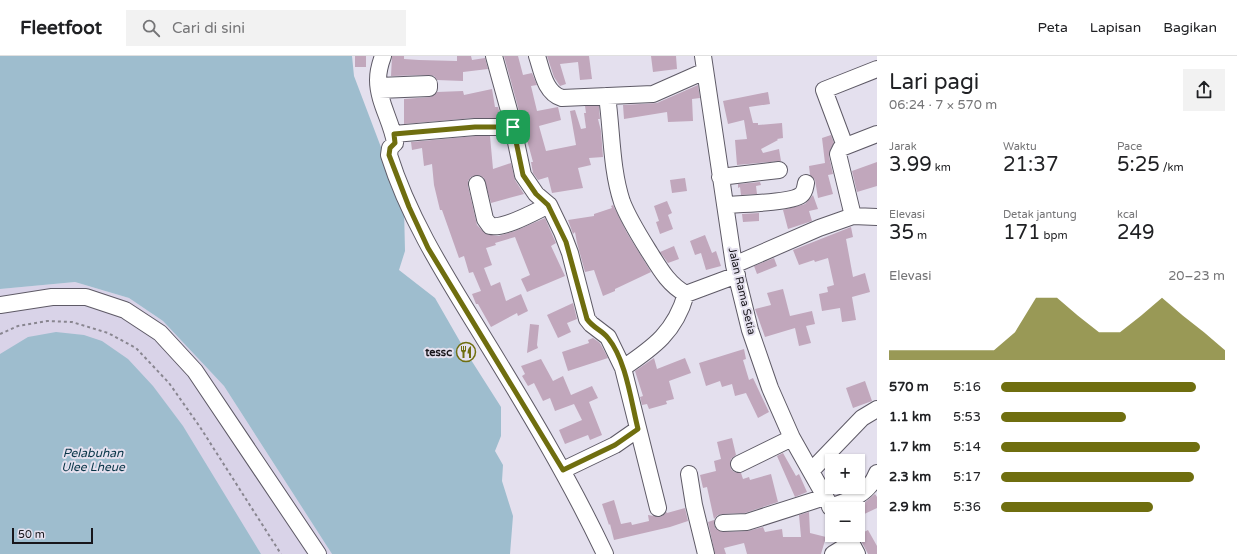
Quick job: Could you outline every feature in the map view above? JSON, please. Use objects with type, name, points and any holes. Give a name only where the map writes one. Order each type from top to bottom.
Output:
[{"type":"street","points":[[383,56],[378,71],[379,90],[394,134],[395,143],[389,150],[393,167],[409,207],[428,248],[563,470],[606,554]]},
{"type":"street","points":[[494,56],[513,127],[523,175],[536,194],[548,205],[566,242],[587,319],[608,337],[623,368],[658,508]]},
{"type":"street","points":[[537,56],[547,85],[553,94],[557,97],[569,98],[653,94],[704,64]]},
{"type":"street","name":"Jalan Rama Setia","points":[[704,64],[724,205],[736,270],[750,330],[770,388],[792,438],[828,502]]},
{"type":"street","points":[[845,146],[824,90],[877,69]]},
{"type":"street","points":[[606,96],[618,187],[622,202],[629,217],[662,273],[678,290],[686,294]]},
{"type":"street","points":[[394,134],[475,127],[513,127]]},
{"type":"street","points":[[853,216],[838,154],[841,148],[877,134]]},
{"type":"street","points":[[720,177],[779,170]]},
{"type":"street","points":[[724,205],[776,201],[793,198],[801,195],[805,190],[806,183]]},
{"type":"street","points":[[477,184],[485,219],[490,226],[497,227],[506,224],[548,205]]},
{"type":"street","points":[[623,368],[647,352],[669,331],[681,309],[686,294],[820,228],[853,216],[875,216]]},
{"type":"street","points":[[0,305],[52,297],[86,297],[125,310],[160,333],[195,371],[318,554]]},
{"type":"street","points":[[810,471],[862,418],[877,409]]},
{"type":"street","points":[[563,470],[615,445],[638,429]]},
{"type":"street","points":[[739,464],[792,438]]},
{"type":"street","points":[[835,502],[863,493],[874,481],[877,473]]},
{"type":"street","points":[[690,474],[694,505],[706,554]]},
{"type":"street","points":[[723,523],[747,522],[825,505]]},
{"type":"street","points":[[833,554],[852,544]]},
{"type":"path","points":[[0,334],[18,326],[46,321],[72,322],[108,333],[136,348],[169,383],[195,420],[281,554]]},
{"type":"shaded area","name":"Pelabuhan Ulee Lheue","points":[[75,282],[129,298],[163,321],[224,386],[332,554],[0,554],[0,289]]},
{"type":"water","points":[[0,56],[352,56],[354,76],[404,208],[405,251],[399,270],[435,298],[466,352],[501,407],[501,436],[495,451],[503,465],[502,481],[513,516],[510,554],[332,554],[224,386],[163,321],[129,298],[75,282],[0,289]]},
{"type":"water","name":"Pelabuhan Ulee Lheue","points":[[56,332],[84,335],[102,341],[128,359],[153,386],[183,426],[261,554],[0,554],[0,354],[28,337]]},
{"type":"building","points":[[355,56],[366,56],[366,67],[355,67]]},
{"type":"building","points":[[392,56],[404,56],[404,59],[457,61],[457,56],[471,56],[472,60],[485,58],[488,69],[463,72],[463,81],[437,80],[434,76],[429,75],[391,76]]},
{"type":"building","points":[[504,56],[518,56],[523,75],[532,73],[537,85],[531,86],[537,111],[558,107],[561,120],[539,126],[546,151],[576,145],[570,111],[575,110],[581,129],[586,128],[584,113],[586,113],[585,106],[599,106],[600,119],[598,119],[601,131],[603,157],[589,158],[591,165],[578,168],[583,188],[552,193],[548,177],[538,180],[533,173],[531,162],[533,162]]},
{"type":"building","points":[[547,56],[589,56],[592,79],[580,80],[578,62],[560,64],[566,84],[560,86],[554,77]]},
{"type":"building","points":[[651,56],[676,56],[677,69],[653,72]]},
{"type":"building","points":[[698,85],[700,98],[692,99],[693,121],[668,122],[667,112],[624,119],[623,105],[657,103]]},
{"type":"building","points":[[492,89],[495,107],[498,107],[501,118],[474,118],[404,124],[404,99],[430,97],[437,92],[463,91],[464,95]]},
{"type":"building","points":[[768,92],[770,104],[749,107],[753,123],[758,123],[758,125],[782,123],[783,138],[777,139],[778,140],[761,149],[763,153],[779,149],[781,161],[737,165],[735,140],[747,139],[744,120],[728,124],[723,101]]},
{"type":"building","points":[[831,135],[834,143],[830,150],[829,156],[833,174],[828,175],[833,194],[818,198],[815,180],[810,175],[809,166],[825,163],[822,138]]},
{"type":"building","points":[[490,136],[493,169],[511,163],[515,180],[524,194],[491,203],[484,178],[479,175],[471,177],[468,181],[468,186],[477,225],[486,234],[498,236],[515,231],[545,218],[556,243],[551,246],[565,276],[527,292],[521,279],[530,275],[515,237],[495,243],[496,245],[486,248],[492,265],[484,268],[491,286],[500,282],[506,301],[521,294],[528,311],[518,316],[517,313],[491,327],[478,304],[476,304],[472,294],[481,291],[473,272],[469,273],[464,256],[459,258],[442,210],[440,210],[434,185],[432,164],[424,166],[422,148],[412,150],[411,142]]},
{"type":"building","points":[[877,162],[877,186],[857,192],[852,171]]},
{"type":"building","points":[[685,178],[687,191],[672,193],[670,180]]},
{"type":"building","points":[[760,182],[761,185],[756,186],[757,194],[741,195],[738,184]]},
{"type":"building","points":[[813,195],[818,209],[809,211],[812,221],[788,229],[783,210],[805,204]]},
{"type":"building","points":[[667,201],[672,213],[668,215],[673,229],[660,234],[656,222],[659,221],[654,206]]},
{"type":"building","points":[[613,205],[627,233],[651,272],[603,296],[594,270],[585,272],[575,232],[573,234],[568,220],[594,216],[594,214],[612,208],[611,206]]},
{"type":"building","points":[[759,213],[759,221],[743,222],[742,214]]},
{"type":"building","points":[[851,227],[853,237],[846,239],[853,277],[865,273],[870,292],[852,297],[856,320],[842,322],[840,308],[822,311],[819,294],[828,292],[827,287],[834,285],[828,258],[815,262],[814,260],[799,265],[793,250]]},
{"type":"building","points":[[705,235],[712,253],[716,251],[721,266],[706,270],[701,253],[695,255],[690,241]]},
{"type":"building","points":[[674,246],[679,259],[668,263],[660,252]]},
{"type":"building","points":[[774,258],[777,266],[757,274],[754,266]]},
{"type":"building","points":[[783,289],[790,316],[812,311],[815,324],[806,326],[811,343],[799,346],[795,328],[765,337],[755,309],[771,305],[767,293]]},
{"type":"building","points":[[573,303],[577,319],[567,323],[571,332],[558,338],[547,315]]},
{"type":"building","points":[[530,324],[539,325],[538,348],[527,353]]},
{"type":"building","points":[[593,338],[600,343],[608,358],[568,371],[562,352],[589,343],[588,340]]},
{"type":"building","points":[[744,349],[746,359],[743,360],[749,380],[753,378],[769,412],[758,418],[746,393],[735,396],[732,384],[722,387],[720,381],[706,386],[699,363]]},
{"type":"building","points":[[654,358],[657,369],[685,358],[691,373],[669,381],[674,399],[666,401],[667,404],[649,409],[647,404],[642,405],[640,397],[643,396],[635,371]]},
{"type":"building","points":[[541,359],[553,381],[563,376],[571,395],[592,386],[598,398],[589,402],[602,435],[590,440],[588,435],[565,444],[559,430],[582,420],[574,404],[555,411],[550,398],[543,401],[534,383],[528,386],[522,376],[525,374],[521,366]]},
{"type":"building","points":[[865,381],[872,401],[853,408],[846,388]]},
{"type":"building","points":[[732,438],[736,455],[731,459],[731,469],[734,472],[741,473],[743,479],[749,477],[750,480],[771,474],[778,502],[745,513],[718,515],[714,519],[707,487],[703,488],[700,475],[716,471],[714,461],[721,459],[717,442]]},
{"type":"building","points":[[783,453],[796,476],[799,474],[807,492],[795,497],[777,456]]},
{"type":"building","points":[[875,494],[877,497],[877,508],[865,514],[865,502]]},
{"type":"building","points":[[614,500],[621,524],[631,522],[632,525],[649,521],[648,515],[660,517],[667,512],[685,508],[688,521],[670,527],[614,540],[610,524],[609,525],[602,504]]},
{"type":"building","points":[[809,512],[810,533],[825,537],[821,554],[747,554],[744,543],[724,548],[726,554],[715,554],[708,522],[714,520],[715,528],[723,532],[748,531],[763,527],[765,532],[782,529],[783,537],[801,537],[799,515]]},
{"type":"building","points":[[868,530],[877,546],[877,554],[868,554],[862,542],[865,542],[865,532]]},
{"type":"place","name":"tessc","points":[[466,352]]},
{"type":"route","points":[[475,127],[513,127],[523,175],[536,194],[548,205],[557,220],[566,242],[587,319],[594,327],[608,337],[620,359],[638,429],[615,445],[563,470],[507,375],[428,248],[409,207],[389,155],[389,150],[395,143],[394,134],[469,129],[475,127]]}]
